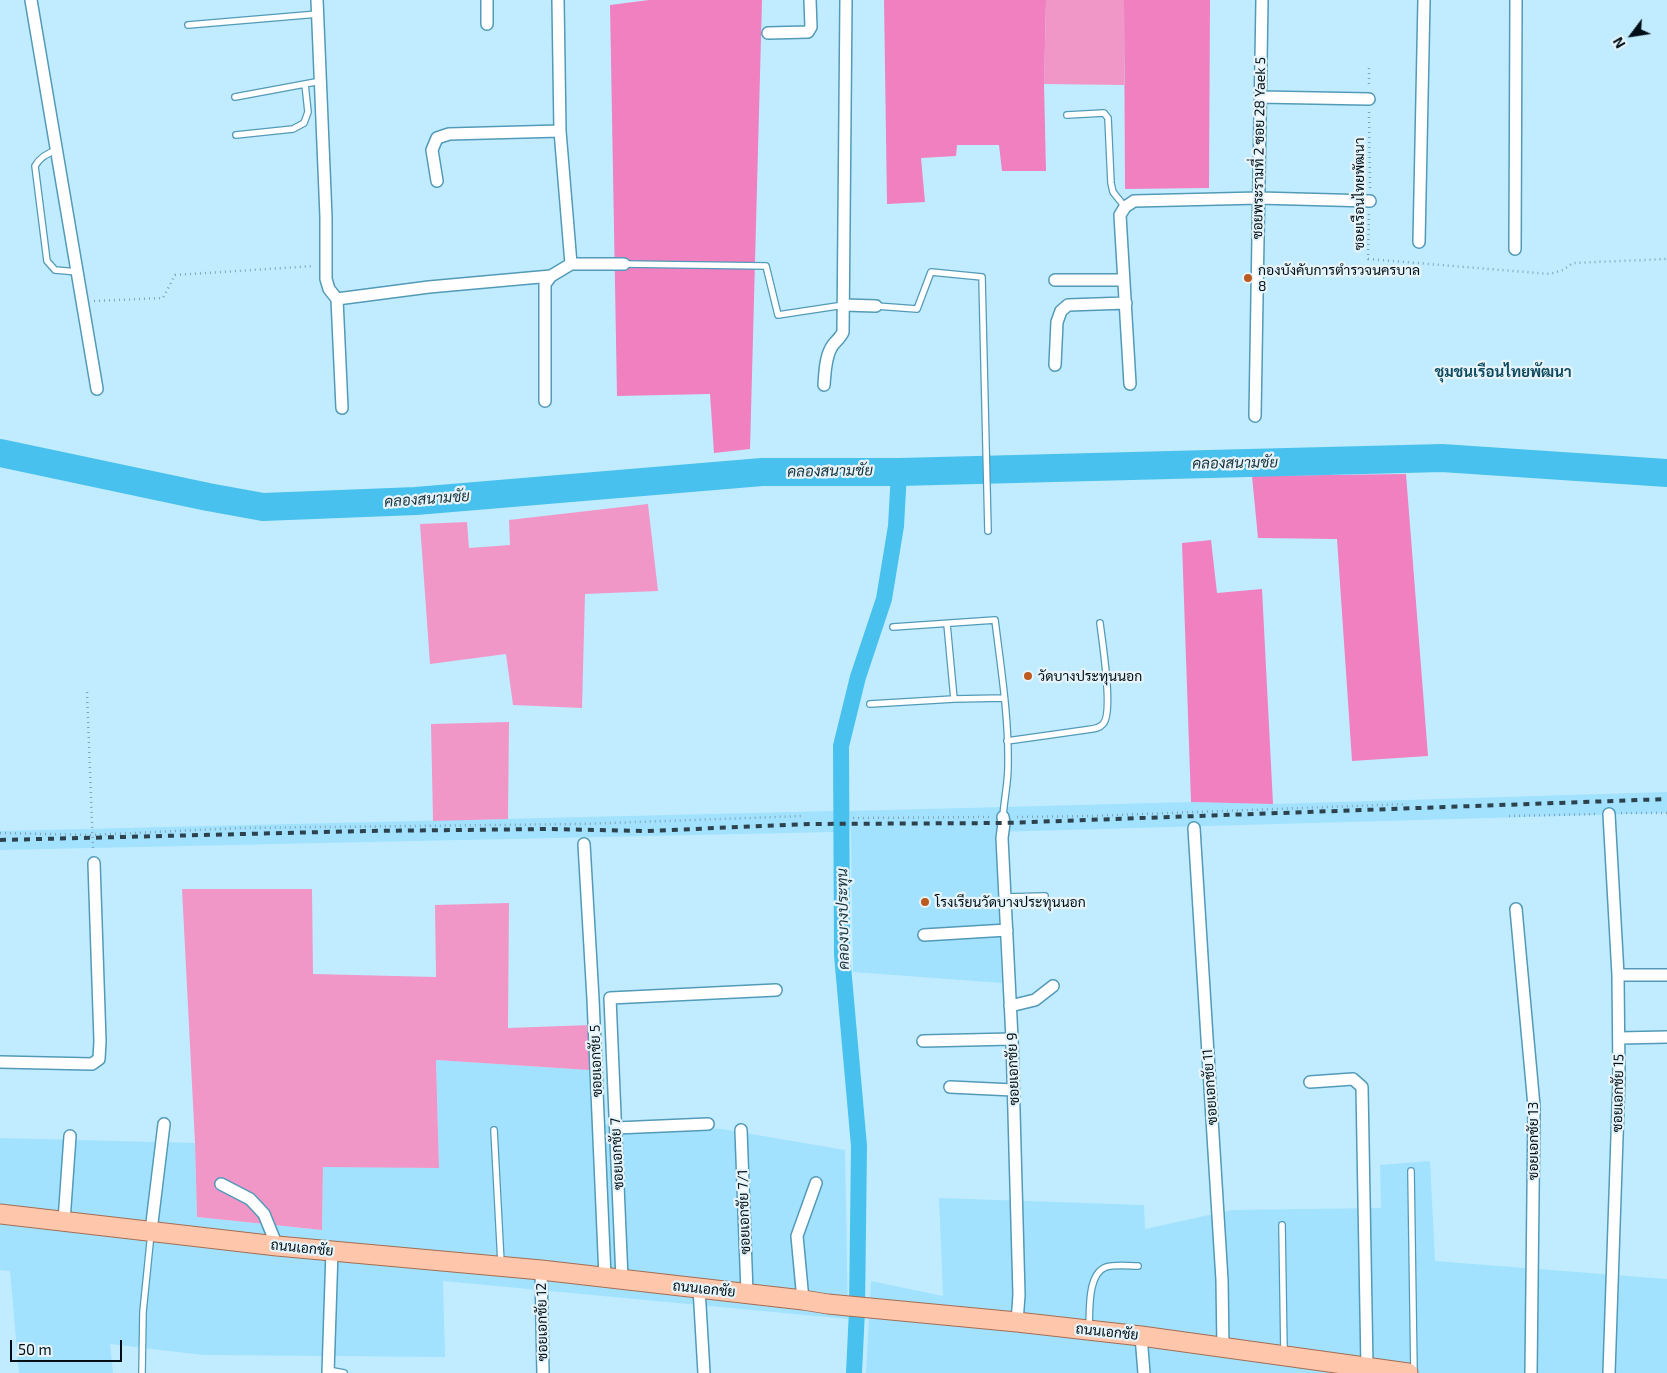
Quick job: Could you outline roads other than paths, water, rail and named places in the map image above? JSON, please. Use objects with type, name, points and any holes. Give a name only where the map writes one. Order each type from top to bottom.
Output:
[{"type":"main road","name":"ถนนเอกชัย","points":[[0,1214],[276,1246],[541,1270],[828,1304],[1089,1330],[1222,1346],[1397,1372]]},
{"type":"street","points":[[31,0],[97,389]]},
{"type":"street","points":[[317,0],[326,217],[325,265],[329,289],[337,299],[342,408]]},
{"type":"street","points":[[487,0],[487,24]]},
{"type":"street","points":[[558,0],[560,132],[571,264]]},
{"type":"street","points":[[768,34],[808,32],[811,27],[810,0]]},
{"type":"street","points":[[824,385],[827,357],[832,346],[840,339],[843,332],[846,0]]},
{"type":"street","name":"ซอยพระรามที่ 2 ซอย 28 Yaek 5","points":[[1255,416],[1262,0]]},
{"type":"street","points":[[1419,242],[1424,0]]},
{"type":"street","points":[[1515,249],[1516,0]]},
{"type":"street","points":[[1260,97],[1369,99]]},
{"type":"street","points":[[437,181],[432,150],[437,138],[450,134],[560,132]]},
{"type":"street","points":[[1130,384],[1120,215],[1125,207],[1134,201],[1258,198],[1370,201]]},
{"type":"street","points":[[545,401],[545,284],[551,276],[571,264],[624,264]]},
{"type":"street","points":[[337,299],[429,287],[551,276]]},
{"type":"street","points":[[1054,280],[1124,280]]},
{"type":"street","points":[[1055,365],[1057,322],[1061,311],[1068,305],[1126,303]]},
{"type":"street","points":[[844,305],[876,306]]},
{"type":"street","name":"ซอยเอกชัย 15","points":[[1608,1373],[1619,1078],[1618,975],[1609,814]]},
{"type":"street","name":"ซอยเอกชัย 9","points":[[1003,817],[1002,838],[1012,1039],[1019,1295],[1017,1322]]},
{"type":"street","name":"ซอยเอกชัย 11","points":[[1194,828],[1221,1270],[1222,1346]]},
{"type":"street","name":"ซอยเอกชัย 5","points":[[584,844],[593,999],[614,1278]]},
{"type":"street","points":[[0,1062],[92,1064],[99,1059],[94,862]]},
{"type":"street","name":"ซอยเอกชัย 13","points":[[1516,909],[1534,1106],[1531,1373]]},
{"type":"street","points":[[924,935],[1007,930]]},
{"type":"street","points":[[1618,975],[1667,974]]},
{"type":"street","points":[[1010,1006],[1035,1000],[1053,986]]},
{"type":"street","name":"ซอยเอกชัย 7","points":[[614,1278],[616,1128],[610,998],[776,990]]},
{"type":"street","points":[[1619,1038],[1667,1037]]},
{"type":"street","points":[[923,1041],[1012,1039]]},
{"type":"street","points":[[1310,1082],[1353,1078],[1362,1087],[1367,1367]]},
{"type":"street","points":[[950,1088],[1013,1090]]},
{"type":"street","points":[[151,1231],[164,1124]]},
{"type":"street","points":[[616,1128],[708,1124]]},
{"type":"street","name":"ซอยเอกชัย 7/1","points":[[741,1130],[747,1294]]},
{"type":"street","points":[[64,1221],[70,1136]]},
{"type":"street","points":[[804,1300],[797,1236],[816,1183]]},
{"type":"street","points":[[221,1184],[250,1199],[264,1214],[276,1246]]},
{"type":"street","points":[[328,1372],[332,1251]]},
{"type":"street","name":"ซอยเอกชัย 12","points":[[541,1270],[543,1373]]},
{"type":"street","points":[[699,1288],[704,1373]]},
{"type":"street","points":[[1141,1336],[1144,1373]]},
{"type":"lane","points":[[188,25],[318,14]]},
{"type":"lane","points":[[235,97],[321,81]]},
{"type":"lane","points":[[236,135],[293,129],[304,124],[308,112],[305,84]]},
{"type":"lane","points":[[1067,115],[1104,113],[1107,115],[1111,183],[1113,192],[1125,207]]},
{"type":"lane","points":[[57,150],[48,153],[35,166],[47,261],[55,270],[78,272]]},
{"type":"lane","points":[[624,264],[766,266],[778,315],[844,305]]},
{"type":"lane","points":[[876,306],[917,309],[931,272],[982,277],[988,531]]},
{"type":"lane","points":[[893,627],[995,620],[1007,740],[1008,769],[1003,817]]},
{"type":"lane","points":[[1007,740],[1085,730],[1097,728],[1104,724],[1108,716],[1108,692],[1100,623]]},
{"type":"lane","points":[[947,624],[954,699]]},
{"type":"lane","points":[[870,704],[1004,698]]},
{"type":"lane","points":[[1005,898],[1045,896]]},
{"type":"lane","points":[[494,1130],[501,1267]]},
{"type":"lane","points":[[1411,1171],[1414,1373]]},
{"type":"lane","points":[[1282,1225],[1284,1355]]},
{"type":"lane","points":[[142,1373],[143,1312],[151,1231]]},
{"type":"lane","points":[[1089,1330],[1091,1290],[1097,1273],[1107,1267],[1138,1266]]},
{"type":"lane","points":[[328,1372],[344,1373]]},
{"type":"waterway","name":"คลองสนามชัย","points":[[0,453],[263,507],[416,501],[762,472],[899,472],[1442,458],[1667,473]]},
{"type":"waterway","name":"คลองบางประทุน","points":[[854,1373],[857,1310],[859,1146],[842,955],[841,746],[858,677],[884,599],[896,526],[899,472]]},
{"type":"railway","points":[[0,840],[365,831],[548,829],[647,831],[809,824],[1004,823],[1667,799]]},
{"type":"place","name":"กองบังคับการตำรวจนครบาล 8","points":[[1248,278]]},
{"type":"place","name":"วัดบางประทุนนอก","points":[[1028,676]]},
{"type":"place","name":"โรงเรียนวัดบางประทุนนอก","points":[[925,902]]},
{"type":"district","name":"ชุมชนเรือนไทยพัฒนา","points":[[1503,372]]}]
